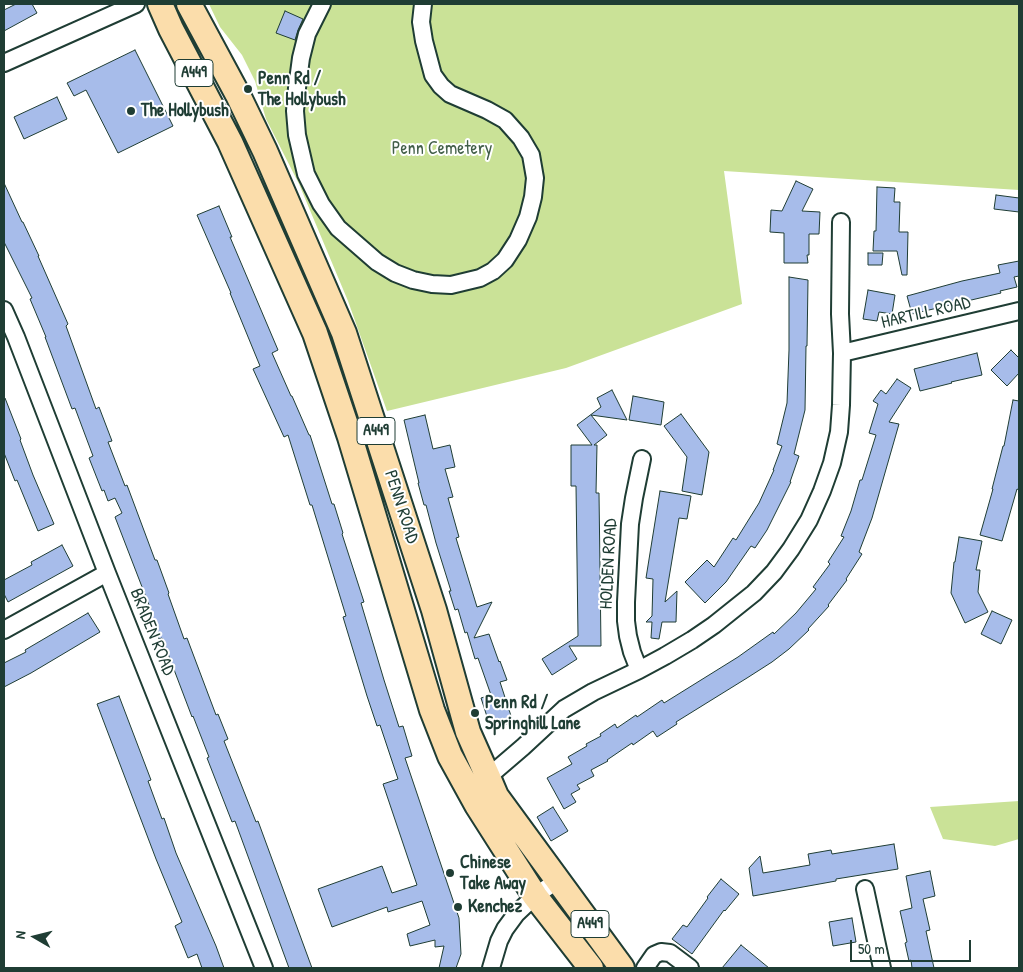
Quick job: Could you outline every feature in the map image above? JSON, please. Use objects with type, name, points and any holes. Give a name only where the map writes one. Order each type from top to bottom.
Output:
[{"type":"highway","name":"PENN ROAD","points":[[160,4],[171,30],[230,142],[315,333],[350,437],[432,710],[450,756],[477,806],[536,896],[591,968]]},
{"type":"highway","name":"PENN ROAD","points":[[189,4],[238,95],[265,151],[344,333],[434,610],[468,732],[496,796],[622,968]]},
{"type":"street","points":[[4,63],[136,4]]},
{"type":"street","points":[[322,4],[307,34],[301,58],[297,88],[295,111],[297,135],[306,174],[320,204],[338,228],[378,262],[395,273],[413,280],[450,285],[480,278],[493,271],[505,260],[518,240],[528,217],[535,178],[531,155],[521,138],[505,120],[450,94],[441,86],[434,75],[424,41],[421,22],[423,4]]},
{"type":"street","points":[[488,777],[564,709],[692,640],[754,593],[792,550],[809,520],[822,491],[832,463],[839,432],[842,353],[840,314],[841,222]]},
{"type":"street","name":"BRADEN ROAD","points":[[4,310],[10,341],[107,573],[264,968]]},
{"type":"street","name":"HARTILL ROAD","points":[[842,353],[1019,311]]},
{"type":"street","name":"HOLDEN ROAD","points":[[639,670],[628,636],[626,602],[630,524],[642,459]]},
{"type":"street","points":[[4,630],[107,573]]},
{"type":"street","points":[[491,968],[499,941],[516,914],[558,880]]},
{"type":"street","points":[[865,889],[882,968]]},
{"type":"street","points":[[645,968],[654,955],[660,952],[670,953],[690,968]]},
{"type":"green space","name":"Penn Cemetery","points":[[209,4],[1019,4],[1019,190],[724,171],[742,304],[566,368],[387,411],[348,301],[299,184],[266,119],[255,81],[242,55],[220,27]]},
{"type":"green space","points":[[1019,801],[1019,839],[995,846],[943,839],[930,807]]},
{"type":"building","points":[[16,4],[32,4],[37,13],[4,31],[4,10]]},
{"type":"building","points":[[285,11],[303,19],[295,40],[276,33]]},
{"type":"building","name":"The Hollybush","points":[[135,50],[173,126],[118,153],[86,90],[74,96],[67,83]]},
{"type":"building","points":[[57,97],[67,119],[24,139],[14,117]]},
{"type":"building","points":[[796,181],[813,189],[802,211],[820,212],[819,234],[809,234],[808,263],[784,263],[784,233],[770,232],[771,210],[782,211]]},
{"type":"building","points":[[4,183],[39,256],[68,324],[66,326],[96,409],[99,407],[112,441],[108,442],[125,486],[127,485],[155,560],[157,560],[184,639],[187,638],[216,715],[218,714],[228,739],[224,741],[256,822],[258,821],[312,968],[289,968],[235,821],[232,822],[207,758],[209,757],[162,638],[159,639],[147,605],[149,605],[115,517],[122,513],[115,498],[108,501],[104,490],[102,491],[89,458],[93,456],[75,408],[72,409],[30,299],[32,298],[4,242]]},
{"type":"building","points":[[877,187],[895,188],[894,202],[900,202],[899,232],[908,232],[907,275],[902,275],[897,251],[873,251],[874,231],[876,231]]},
{"type":"building","points":[[996,195],[1019,198],[1019,212],[994,209]]},
{"type":"building","points":[[219,206],[232,237],[230,237],[278,350],[272,353],[310,435],[332,504],[334,504],[364,602],[361,603],[384,680],[399,727],[403,726],[412,756],[405,758],[459,918],[461,954],[456,968],[439,968],[444,946],[435,947],[435,940],[410,946],[407,934],[430,925],[422,901],[388,912],[387,907],[332,927],[318,889],[382,866],[392,893],[417,885],[383,784],[398,779],[380,725],[377,726],[367,696],[343,617],[346,616],[312,505],[310,505],[288,435],[284,437],[253,369],[260,366],[197,215]]},
{"type":"building","points":[[868,253],[883,253],[882,265],[868,265]]},
{"type":"building","points":[[1019,261],[1019,276],[1014,277],[1017,287],[1000,291],[1001,293],[912,314],[907,296],[1000,273],[998,265]]},
{"type":"building","points":[[789,277],[808,280],[805,410],[794,454],[799,456],[791,482],[767,530],[755,548],[751,546],[726,582],[705,603],[685,582],[707,560],[714,567],[733,538],[736,540],[759,503],[774,470],[782,446],[777,444],[787,403]]},
{"type":"building","points":[[868,290],[895,295],[892,314],[879,312],[877,321],[863,319]]},
{"type":"building","points":[[1011,350],[1019,358],[1019,373],[1007,386],[991,370]]},
{"type":"building","points":[[977,353],[982,375],[920,391],[914,369]]},
{"type":"building","points":[[897,379],[911,388],[889,422],[899,424],[872,518],[859,552],[862,554],[829,606],[809,630],[772,662],[676,722],[677,724],[657,737],[653,731],[591,770],[594,776],[577,785],[580,789],[571,794],[576,802],[564,809],[547,778],[572,764],[568,757],[587,746],[586,744],[601,736],[600,734],[615,724],[617,728],[662,700],[664,703],[738,657],[773,632],[774,634],[796,613],[816,589],[813,587],[830,564],[828,562],[844,537],[841,536],[860,480],[862,480],[876,435],[869,433],[878,404],[873,401],[881,390],[886,394]]},
{"type":"building","points":[[612,390],[627,420],[591,415],[607,435],[594,445],[597,445],[596,493],[599,493],[601,646],[569,646],[577,659],[552,675],[542,659],[578,636],[576,486],[571,486],[571,445],[592,445],[577,425],[601,407],[597,398]]},
{"type":"building","points":[[633,396],[664,402],[661,425],[629,420]]},
{"type":"building","points":[[4,398],[54,524],[38,531],[4,453]]},
{"type":"building","points":[[1013,400],[1019,401],[1019,490],[1017,489],[1002,541],[980,535],[1004,446]]},
{"type":"building","points":[[681,414],[709,452],[702,495],[682,491],[687,457],[664,426]]},
{"type":"building","points":[[425,415],[433,449],[450,445],[455,467],[445,469],[453,497],[448,498],[459,537],[456,538],[477,607],[492,602],[474,638],[489,634],[507,680],[500,682],[513,722],[491,729],[481,698],[491,695],[478,658],[475,659],[467,632],[465,633],[458,609],[455,610],[426,505],[424,505],[418,483],[404,420]]},
{"type":"building","points":[[660,491],[691,496],[687,519],[679,518],[665,602],[677,591],[676,622],[662,622],[659,639],[651,638],[652,622],[646,622],[652,616],[653,579],[646,578]]},
{"type":"building","points":[[959,537],[982,541],[976,570],[980,570],[978,592],[988,612],[965,623],[951,593]]},
{"type":"building","points":[[62,545],[73,566],[8,602],[4,594],[4,580],[32,565],[31,562]]},
{"type":"building","points":[[992,611],[1012,620],[1001,644],[981,634]]},
{"type":"building","points":[[88,613],[100,632],[4,687],[4,663],[26,652],[25,650]]},
{"type":"building","points":[[119,696],[151,780],[148,781],[162,819],[164,818],[176,853],[224,968],[202,968],[197,954],[188,958],[175,926],[182,922],[97,704]]},
{"type":"building","points":[[553,807],[568,831],[551,841],[537,817]]},
{"type":"building","points":[[894,844],[898,869],[836,879],[836,881],[753,896],[749,868],[760,856],[763,873],[810,865],[808,854],[831,850],[832,854]]},
{"type":"building","points":[[930,871],[935,896],[923,899],[930,930],[926,931],[934,968],[912,968],[905,943],[907,942],[900,911],[912,908],[906,876]]},
{"type":"building","points":[[721,879],[739,894],[724,910],[692,954],[672,939],[683,925],[687,927]]},
{"type":"building","points":[[852,918],[856,942],[833,946],[829,922]]},
{"type":"building","points":[[741,945],[769,968],[722,968]]},
{"type":"place","name":"Penn Rd / The Hollybush","points":[[248,89]]},
{"type":"place","name":"The Hollybush","points":[[131,111]]},
{"type":"place","name":"Penn Rd / Springhill Lane","points":[[475,713]]},
{"type":"place","name":"Chinese Take Away","points":[[450,873]]},
{"type":"place","name":"Kenchez","points":[[458,907]]}]
